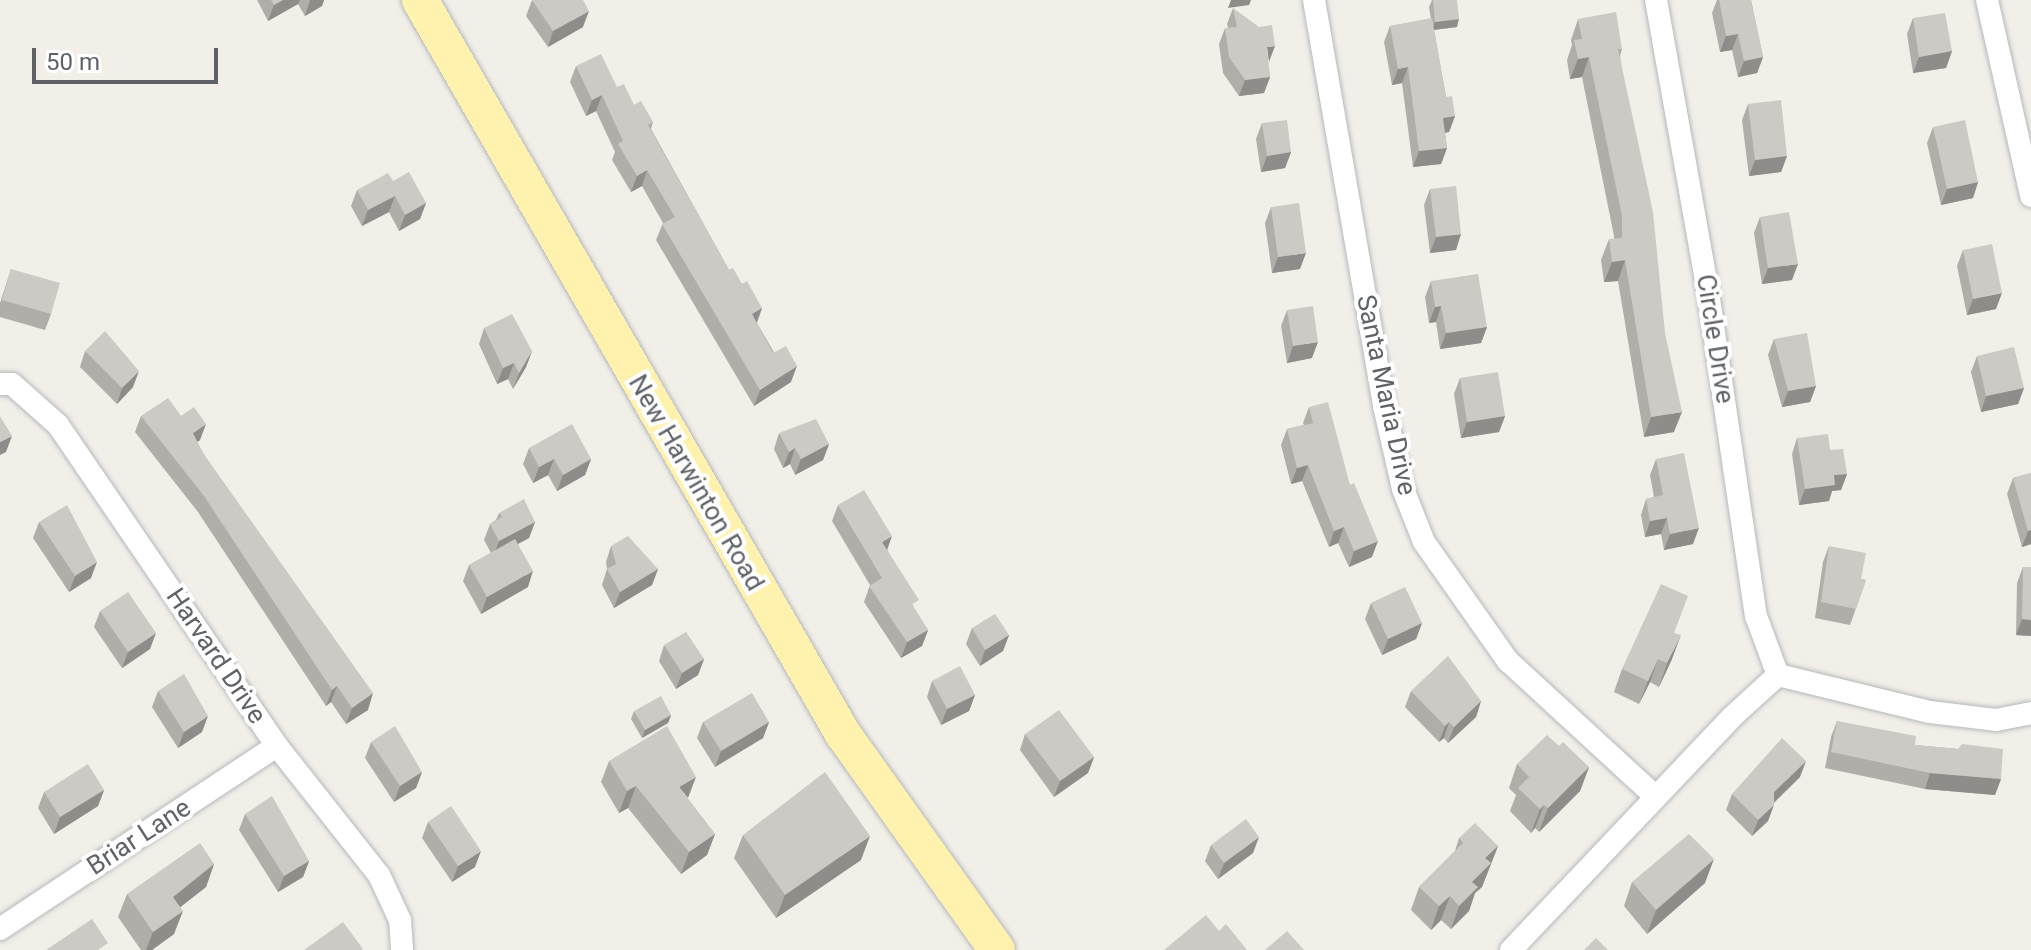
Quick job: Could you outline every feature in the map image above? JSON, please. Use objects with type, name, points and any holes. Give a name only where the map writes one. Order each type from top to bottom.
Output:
[{"type":"main road","name":"New Harwinton Road","points":[[420,0],[843,734],[997,950]]},
{"type":"street","name":"Santa Maria Drive","points":[[1314,0],[1384,406],[1403,489],[1424,542],[1508,661],[1655,796]]},
{"type":"street","name":"Circle Drive","points":[[1656,0],[1707,285],[1756,616],[1778,675]]},
{"type":"street","points":[[1987,0],[2031,196]]},
{"type":"street","name":"Harvard Drive","points":[[0,384],[12,384],[58,425],[277,746],[379,875],[400,920],[402,950]]},
{"type":"street","points":[[1511,950],[1655,796],[1778,675],[1930,712],[1996,720],[2031,713]]},
{"type":"street","name":"Briar Lane","points":[[0,929],[277,746]]},
{"type":"building","points":[[532,0],[583,0],[589,11],[553,31]]},
{"type":"building","points":[[1433,0],[1457,0],[1459,19],[1435,22]]},
{"type":"building","points":[[1719,0],[1751,0],[1763,57],[1744,61],[1738,34],[1726,36]]},
{"type":"building","points":[[1233,8],[1259,27],[1272,25],[1275,46],[1267,47],[1270,77],[1245,80],[1229,57],[1225,28],[1237,27]]},
{"type":"building","points":[[1616,12],[1622,49],[1618,49],[1653,212],[1665,333],[1682,412],[1651,417],[1625,260],[1612,262],[1609,239],[1622,238],[1622,216],[1589,57],[1578,59],[1574,40],[1582,39],[1578,19]]},
{"type":"building","points":[[1945,13],[1952,51],[1919,57],[1913,18]]},
{"type":"building","points":[[1432,18],[1446,97],[1452,96],[1455,116],[1443,118],[1447,148],[1419,151],[1408,67],[1398,69],[1390,26]]},
{"type":"building","points":[[601,54],[617,87],[624,84],[634,105],[641,101],[653,122],[648,125],[729,270],[733,268],[742,284],[747,281],[762,308],[752,314],[773,353],[786,346],[797,366],[760,390],[662,224],[675,217],[647,170],[637,176],[618,144],[623,141],[602,95],[592,100],[576,66]]},
{"type":"building","points":[[1781,100],[1787,156],[1755,160],[1748,104]]},
{"type":"building","points":[[1287,120],[1291,152],[1267,156],[1262,123]]},
{"type":"building","points":[[1965,120],[1978,182],[1947,189],[1933,127]]},
{"type":"building","points":[[409,172],[426,203],[405,215],[395,196],[368,210],[357,190],[388,173],[393,181]]},
{"type":"building","points":[[1456,186],[1461,234],[1436,237],[1430,189]]},
{"type":"building","points":[[1299,203],[1306,253],[1278,257],[1271,207]]},
{"type":"building","points":[[1789,212],[1798,264],[1768,268],[1760,217]]},
{"type":"building","points":[[1992,244],[2002,293],[1973,299],[1963,250]]},
{"type":"building","points":[[11,269],[60,283],[51,314],[2,300]]},
{"type":"building","points":[[1478,274],[1487,327],[1446,333],[1441,306],[1435,307],[1431,281]]},
{"type":"building","points":[[1313,306],[1318,342],[1293,346],[1287,310]]},
{"type":"building","points":[[512,314],[532,351],[519,373],[514,363],[503,368],[484,328]]},
{"type":"building","points":[[105,331],[139,371],[122,388],[85,351]]},
{"type":"building","points":[[1807,333],[1816,386],[1788,391],[1774,339]]},
{"type":"building","points":[[2014,347],[2024,388],[1986,396],[1977,356]]},
{"type":"building","points":[[1498,372],[1505,416],[1467,422],[1460,378]]},
{"type":"building","points":[[168,398],[181,416],[194,407],[206,424],[193,433],[203,453],[373,693],[352,708],[337,686],[332,690],[204,496],[141,416]]},
{"type":"building","points":[[1328,402],[1350,485],[1354,483],[1378,541],[1354,551],[1344,527],[1334,531],[1308,465],[1297,468],[1287,429],[1313,423],[1309,407]]},
{"type":"building","points":[[0,416],[12,436],[0,442]]},
{"type":"building","points":[[816,419],[829,444],[801,459],[795,448],[789,452],[779,433]]},
{"type":"building","points":[[572,424],[591,459],[563,475],[554,459],[539,467],[529,448]]},
{"type":"building","points":[[1828,434],[1830,450],[1843,449],[1847,474],[1834,475],[1835,485],[1805,489],[1797,438]]},
{"type":"building","points":[[1684,453],[1699,528],[1670,534],[1667,518],[1650,521],[1646,499],[1663,495],[1656,459]]},
{"type":"building","points":[[2031,473],[2031,530],[2028,531],[2013,478]]},
{"type":"building","points":[[864,490],[892,536],[882,542],[919,600],[912,604],[928,630],[907,642],[869,586],[882,578],[838,505]]},
{"type":"building","points":[[524,499],[535,522],[499,541],[490,524],[502,517],[499,513]]},
{"type":"building","points":[[67,505],[97,562],[75,576],[39,522]]},
{"type":"building","points":[[628,536],[658,569],[620,592],[607,569],[616,564],[611,546]]},
{"type":"building","points":[[515,539],[533,571],[487,597],[469,565]]},
{"type":"building","points":[[1829,546],[1866,553],[1861,579],[1866,580],[1856,609],[1821,602]]},
{"type":"building","points":[[2023,567],[2031,567],[2031,620],[2022,619]]},
{"type":"building","points":[[1661,584],[1688,596],[1674,633],[1681,635],[1667,663],[1658,659],[1648,681],[1622,669]]},
{"type":"building","points":[[1405,587],[1422,623],[1388,639],[1371,603]]},
{"type":"building","points":[[128,592],[156,633],[128,652],[100,611]]},
{"type":"building","points":[[995,614],[1009,635],[985,650],[972,628]]},
{"type":"building","points":[[686,632],[704,659],[682,673],[664,645]]},
{"type":"building","points":[[1448,656],[1481,701],[1454,727],[1449,722],[1445,726],[1411,691]]},
{"type":"building","points":[[960,666],[975,695],[947,709],[932,681]]},
{"type":"building","points":[[184,674],[208,716],[184,732],[158,691]]},
{"type":"building","points":[[752,693],[769,722],[721,751],[703,722]]},
{"type":"building","points":[[661,696],[671,715],[645,730],[634,711]]},
{"type":"building","points":[[1059,710],[1094,757],[1060,781],[1025,734]]},
{"type":"building","points":[[1837,721],[1916,736],[1915,745],[1958,749],[1962,744],[2003,749],[2001,779],[1930,773],[1831,752]]},
{"type":"building","points":[[395,726],[422,772],[400,786],[371,742]]},
{"type":"building","points":[[667,726],[696,777],[679,787],[715,834],[689,852],[636,786],[627,791],[609,761]]},
{"type":"building","points":[[1547,735],[1559,746],[1563,742],[1589,767],[1548,808],[1544,805],[1540,809],[1518,788],[1529,777],[1517,764]]},
{"type":"building","points":[[1782,738],[1806,761],[1774,792],[1774,805],[1758,820],[1732,794]]},
{"type":"building","points":[[88,764],[104,790],[60,817],[44,792]]},
{"type":"building","points":[[825,772],[870,836],[785,895],[743,835]]},
{"type":"building","points":[[272,796],[309,861],[284,876],[245,814]]},
{"type":"building","points":[[451,806],[481,851],[458,866],[428,822]]},
{"type":"building","points":[[1246,819],[1259,837],[1224,863],[1211,845]]},
{"type":"building","points":[[1475,823],[1498,846],[1485,858],[1491,863],[1472,882],[1478,887],[1459,906],[1450,896],[1439,906],[1419,887],[1463,843],[1459,838]]},
{"type":"building","points":[[1689,834],[1714,859],[1656,910],[1632,882]]},
{"type":"building","points":[[200,843],[214,864],[173,897],[183,911],[153,932],[127,894]]},
{"type":"building","points":[[1206,915],[1219,931],[1226,924],[1247,950],[1164,950]]},
{"type":"building","points":[[92,919],[108,943],[98,950],[46,950]]},
{"type":"building","points":[[343,922],[363,949],[304,950]]},
{"type":"building","points":[[1287,931],[1304,950],[1265,950]]},
{"type":"building","points":[[1596,938],[1608,950],[1584,950]]}]
